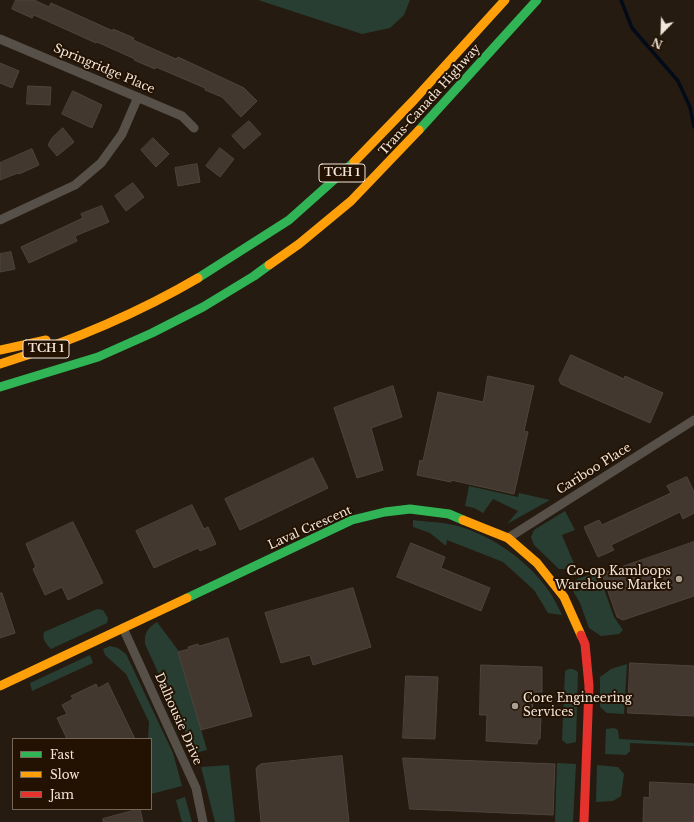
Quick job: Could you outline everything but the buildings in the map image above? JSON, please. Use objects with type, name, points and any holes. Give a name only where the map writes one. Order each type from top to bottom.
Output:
[{"type":"main road","name":"Trans-Canada Highway","points":[[0,364],[37,353],[147,306],[190,284],[241,253],[289,220],[385,133],[505,0]]},
{"type":"main road","name":"Trans-Canada Highway","points":[[0,387],[98,357],[152,333],[203,307],[254,276],[299,244],[351,201],[400,151],[537,0]]},
{"type":"main road","points":[[0,350],[91,331]]},
{"type":"main road","name":"Laval Crescent","points":[[0,686],[352,520],[385,512],[410,509],[449,514],[508,538],[537,563],[564,597],[585,644],[589,686],[584,822]]},
{"type":"street","name":"Springridge Place","points":[[0,39],[182,116],[194,128]]},
{"type":"street","points":[[0,220],[75,185],[101,163],[122,134],[138,97]]},
{"type":"street","name":"Cariboo Place","points":[[508,538],[694,420]]},
{"type":"street","name":"Dalhousie Drive","points":[[123,628],[196,788],[203,822]]},
{"type":"green space","points":[[258,0],[410,0],[404,15],[390,28],[362,34]]},
{"type":"green space","points":[[469,486],[518,497],[519,493],[550,500],[507,524],[518,511],[493,499],[483,513],[474,508],[465,506]]},
{"type":"green space","points":[[565,511],[575,530],[562,535],[575,566],[569,569],[559,569],[534,545],[531,537],[534,530]]},
{"type":"green space","points":[[413,520],[458,526],[471,530],[497,543],[531,570],[551,594],[562,615],[548,613],[534,590],[503,562],[447,540],[446,546],[430,533],[413,527]]},
{"type":"green space","points":[[598,572],[614,617],[623,630],[619,634],[601,636],[589,628],[580,603],[570,586],[577,579]]},
{"type":"green space","points":[[97,609],[103,610],[108,618],[107,623],[51,649],[46,643],[44,639],[44,632]]},
{"type":"green space","points":[[157,622],[178,650],[207,750],[195,753],[145,644],[145,636],[147,631]]},
{"type":"green space","points":[[110,646],[118,648],[126,654],[173,753],[182,786],[152,794],[152,738],[148,738],[149,722],[126,674],[105,655],[103,649]]},
{"type":"green space","points":[[90,655],[93,663],[32,691],[30,683]]},
{"type":"green space","points":[[627,664],[624,714],[607,713],[600,707],[600,677],[611,669]]},
{"type":"green space","points":[[573,669],[578,672],[576,742],[567,744],[562,740],[565,671]]},
{"type":"green space","points":[[614,728],[618,730],[619,739],[694,743],[694,746],[630,743],[630,751],[626,755],[605,754],[606,729]]},
{"type":"green space","points":[[557,763],[576,764],[573,822],[555,822]]},
{"type":"green space","points":[[229,765],[235,822],[215,822],[201,767]]},
{"type":"green space","points":[[597,765],[618,767],[624,774],[621,796],[613,801],[596,802]]},
{"type":"green space","points":[[185,797],[192,822],[182,822],[176,800]]},
{"type":"waterway","points":[[621,0],[632,28],[678,81],[690,107],[694,127]]},
{"type":"traffic: fast","points":[[419,130],[537,0]]},
{"type":"traffic: fast","points":[[198,278],[289,220],[354,162]]},
{"type":"traffic: fast","points":[[0,387],[98,357],[152,333],[203,307],[254,276],[269,265]]},
{"type":"traffic: fast","points":[[187,598],[352,520],[385,512],[410,509],[449,514],[463,520]]},
{"type":"traffic: slow","points":[[354,162],[414,100],[505,0]]},
{"type":"traffic: slow","points":[[269,265],[299,244],[351,201],[419,130]]},
{"type":"traffic: slow","points":[[0,364],[101,327],[150,304],[198,278]]},
{"type":"traffic: slow","points":[[0,350],[46,340]]},
{"type":"traffic: slow","points":[[463,520],[508,538],[537,563],[564,597],[581,635]]},
{"type":"traffic: slow","points":[[0,686],[187,598]]},
{"type":"traffic: jam","points":[[581,635],[585,644],[589,686],[584,822]]},
{"type":"place","name":"Co-op Kamloops Warehouse Market","points":[[679,579]]},
{"type":"place","name":"Core Engineering Services","points":[[515,706]]}]
